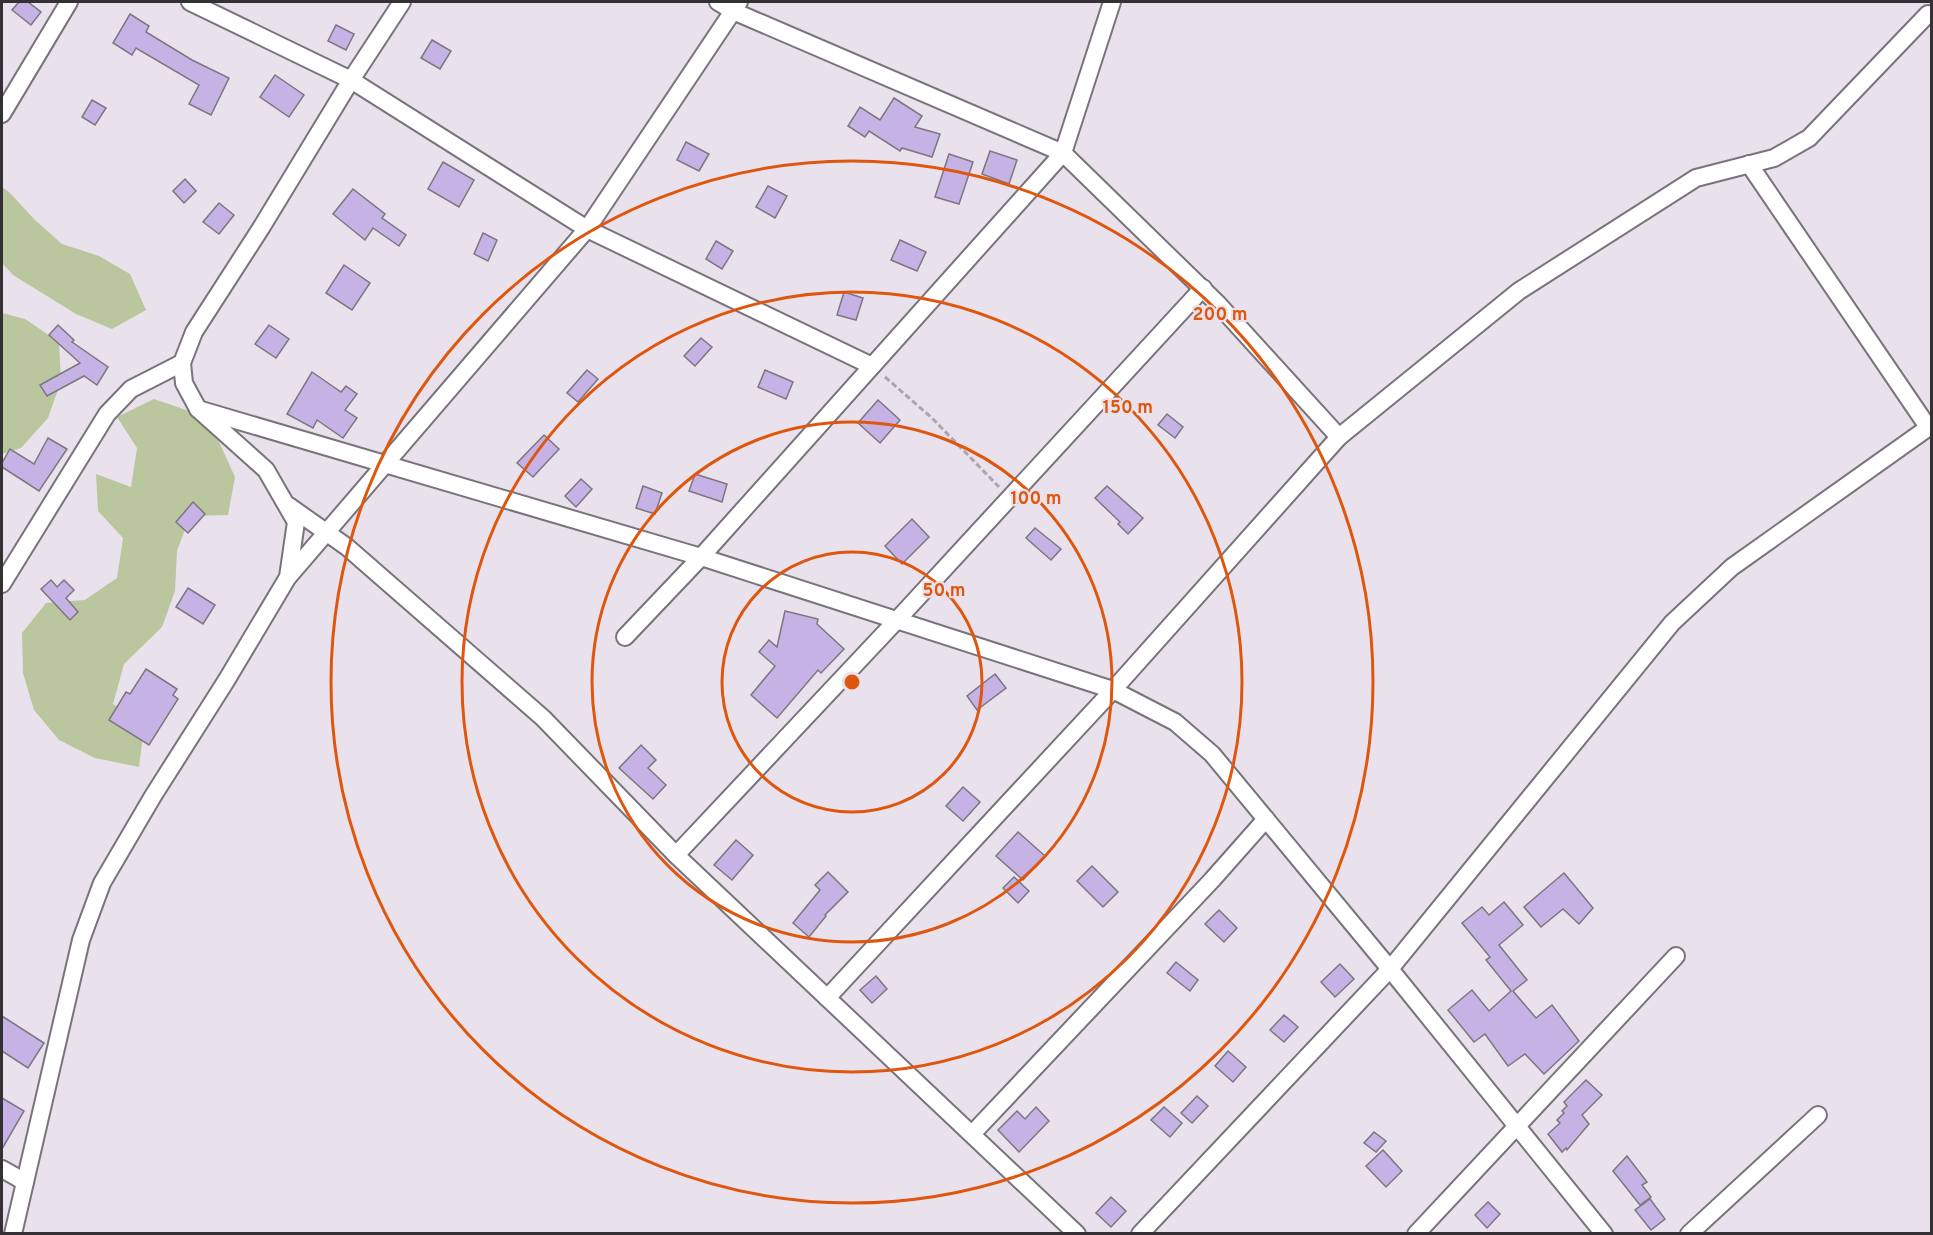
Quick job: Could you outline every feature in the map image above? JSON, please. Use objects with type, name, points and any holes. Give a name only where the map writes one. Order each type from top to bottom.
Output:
[{"type":"street","points":[[2,114],[69,2]]},
{"type":"street","points":[[190,2],[351,80],[587,229],[872,366]]},
{"type":"street","points":[[288,577],[296,522],[266,470],[198,409],[184,383],[183,363],[194,332],[402,2]]},
{"type":"street","points":[[718,2],[736,6],[1063,153],[1203,288],[1339,436]]},
{"type":"street","points":[[625,637],[701,557],[1063,153],[1112,2]]},
{"type":"street","points":[[13,1233],[81,940],[102,883],[153,796],[288,577],[587,229],[736,6]]},
{"type":"street","points":[[827,998],[1113,690],[1339,436],[1519,291],[1696,178],[1774,158],[1809,138],[1930,15]]},
{"type":"street","points":[[1140,1233],[1390,969],[1672,623],[1732,567],[1930,426],[1749,164]]},
{"type":"street","points":[[676,855],[897,620],[1203,288]]},
{"type":"street","points":[[2,584],[106,414],[131,389],[183,363]]},
{"type":"street","points":[[198,409],[701,557],[1113,690],[1175,722],[1212,754],[1604,1233]]},
{"type":"street","points":[[286,503],[347,547],[543,718],[676,855],[1077,1233]]},
{"type":"street","points":[[972,1134],[1212,880],[1266,819]]},
{"type":"street","points":[[1416,1233],[1676,956]]},
{"type":"street","points":[[1689,1233],[1818,1115]]},
{"type":"street","points":[[2,1169],[25,1182]]},
{"type":"path","points":[[872,366],[932,418],[1009,498]]},
{"type":"green space","points":[[2,187],[62,244],[99,256],[130,274],[146,310],[112,329],[76,314],[13,275],[2,263]]},
{"type":"green space","points":[[2,313],[25,319],[59,342],[61,381],[48,418],[21,448],[2,454]]},
{"type":"green space","points":[[154,399],[192,412],[219,442],[235,477],[228,515],[190,516],[177,551],[175,591],[162,627],[124,664],[113,704],[144,727],[139,767],[95,758],[59,740],[34,710],[23,673],[22,633],[46,603],[85,600],[117,578],[123,538],[98,511],[96,474],[131,487],[137,448],[117,417]]},
{"type":"building","points":[[19,2],[28,2],[41,12],[31,25],[12,10]]},
{"type":"building","points":[[130,14],[149,26],[146,32],[192,60],[229,78],[211,115],[189,104],[199,85],[136,48],[132,55],[113,43]]},
{"type":"building","points":[[336,25],[354,34],[346,50],[328,41]]},
{"type":"building","points":[[432,40],[451,51],[440,69],[421,58]]},
{"type":"building","points":[[275,75],[304,95],[289,117],[260,97]]},
{"type":"building","points":[[894,98],[922,116],[915,127],[940,134],[932,157],[902,148],[900,151],[869,131],[865,137],[848,126],[860,107],[880,120]]},
{"type":"building","points":[[92,100],[106,108],[95,125],[82,117]]},
{"type":"building","points":[[686,142],[709,154],[699,171],[677,160]]},
{"type":"building","points":[[990,151],[1017,160],[1009,184],[982,174]]},
{"type":"building","points":[[949,154],[973,162],[959,204],[935,197]]},
{"type":"building","points":[[443,162],[474,180],[459,207],[428,189]]},
{"type":"building","points":[[185,179],[196,191],[184,203],[173,191]]},
{"type":"building","points":[[768,186],[787,196],[775,218],[756,207]]},
{"type":"building","points":[[353,189],[385,214],[382,218],[406,235],[399,246],[373,228],[365,240],[333,214]]},
{"type":"building","points":[[219,203],[234,215],[219,234],[203,222]]},
{"type":"building","points":[[483,233],[497,240],[488,261],[474,254]]},
{"type":"building","points":[[900,240],[926,252],[917,271],[891,260]]},
{"type":"building","points":[[716,241],[733,251],[722,269],[706,259]]},
{"type":"building","points":[[344,265],[370,283],[352,310],[326,293]]},
{"type":"building","points":[[844,292],[863,298],[856,320],[837,315]]},
{"type":"building","points":[[58,325],[74,340],[72,342],[108,367],[97,385],[84,376],[47,396],[40,385],[80,363],[49,335]]},
{"type":"building","points":[[269,325],[289,339],[276,358],[255,344]]},
{"type":"building","points":[[701,338],[712,347],[695,366],[684,356]]},
{"type":"building","points":[[587,370],[598,379],[578,402],[567,393]]},
{"type":"building","points":[[765,370],[793,382],[786,399],[758,387]]},
{"type":"building","points":[[312,372],[341,392],[346,386],[357,394],[345,410],[357,418],[343,438],[317,420],[313,428],[287,414]]},
{"type":"building","points":[[878,400],[900,420],[880,443],[858,423]]},
{"type":"building","points":[[1167,414],[1183,427],[1175,438],[1158,425]]},
{"type":"building","points":[[544,435],[559,449],[533,477],[517,463]]},
{"type":"building","points":[[48,438],[67,449],[39,491],[2,467],[10,449],[34,464]]},
{"type":"building","points":[[695,474],[727,484],[722,502],[689,491]]},
{"type":"building","points":[[581,479],[592,489],[576,507],[565,496]]},
{"type":"building","points":[[643,486],[662,493],[655,514],[636,508]]},
{"type":"building","points":[[1107,486],[1143,518],[1128,534],[1118,524],[1120,522],[1095,498]]},
{"type":"building","points":[[193,502],[205,514],[188,533],[176,522]]},
{"type":"building","points":[[912,519],[929,537],[902,564],[885,546]]},
{"type":"building","points":[[1035,528],[1061,549],[1051,560],[1026,538]]},
{"type":"building","points":[[51,580],[57,587],[64,580],[74,590],[66,598],[78,612],[70,620],[41,589]]},
{"type":"building","points":[[188,588],[215,605],[203,624],[176,607]]},
{"type":"building","points":[[785,611],[818,619],[817,624],[844,649],[821,673],[818,670],[777,718],[751,695],[775,666],[759,652],[769,640],[777,647]]},
{"type":"building","points":[[146,669],[177,689],[173,695],[178,699],[149,745],[109,720],[126,692],[130,694]]},
{"type":"building","points":[[995,674],[1006,688],[977,710],[967,696]]},
{"type":"building","points":[[641,745],[656,760],[648,768],[666,785],[653,799],[619,768]]},
{"type":"building","points":[[963,787],[980,802],[963,821],[946,806]]},
{"type":"building","points":[[1018,832],[1045,856],[1023,880],[996,856]]},
{"type":"building","points":[[736,840],[753,855],[732,880],[714,865]]},
{"type":"building","points":[[1092,866],[1118,892],[1103,907],[1077,881]]},
{"type":"building","points":[[828,872],[848,892],[825,915],[809,937],[793,923],[820,890],[815,885]]},
{"type":"building","points":[[1564,873],[1593,908],[1579,924],[1563,909],[1541,927],[1524,907]]},
{"type":"building","points":[[1014,877],[1029,891],[1018,903],[1003,888]]},
{"type":"building","points":[[1504,902],[1523,925],[1499,945],[1527,980],[1513,991],[1536,1018],[1552,1005],[1579,1041],[1544,1074],[1525,1054],[1508,1066],[1485,1034],[1474,1042],[1448,1010],[1472,990],[1489,1011],[1511,991],[1486,960],[1490,957],[1462,923],[1482,907],[1489,915]]},
{"type":"building","points":[[1219,910],[1237,928],[1224,942],[1205,924]]},
{"type":"building","points":[[1176,962],[1198,980],[1190,991],[1167,973]]},
{"type":"building","points":[[1340,964],[1354,979],[1335,997],[1321,982]]},
{"type":"building","points":[[876,976],[887,989],[872,1003],[860,990]]},
{"type":"building","points":[[1284,1015],[1298,1027],[1284,1042],[1270,1030]]},
{"type":"building","points":[[2,1016],[44,1043],[28,1068],[2,1051]]},
{"type":"building","points":[[1228,1051],[1246,1067],[1233,1082],[1215,1066]]},
{"type":"building","points":[[1586,1080],[1602,1095],[1582,1115],[1589,1124],[1567,1150],[1566,1148],[1562,1152],[1548,1134],[1560,1123],[1557,1120],[1567,1106],[1564,1102]]},
{"type":"building","points":[[1197,1096],[1208,1106],[1192,1123],[1181,1113]]},
{"type":"building","points":[[2,1098],[24,1111],[2,1149]]},
{"type":"building","points":[[1036,1107],[1049,1121],[1019,1152],[998,1130],[1017,1111],[1025,1119]]},
{"type":"building","points":[[1164,1107],[1182,1123],[1170,1137],[1151,1120]]},
{"type":"building","points":[[1374,1132],[1386,1141],[1376,1152],[1364,1143]]},
{"type":"building","points":[[1383,1150],[1402,1171],[1386,1187],[1366,1166]]},
{"type":"building","points":[[1627,1156],[1647,1182],[1642,1185],[1651,1197],[1640,1205],[1613,1171]]},
{"type":"building","points":[[1111,1197],[1126,1211],[1111,1227],[1096,1213]]},
{"type":"building","points":[[1650,1199],[1665,1219],[1651,1230],[1635,1210]]},
{"type":"building","points":[[1488,1202],[1500,1214],[1487,1228],[1475,1215]]}]
